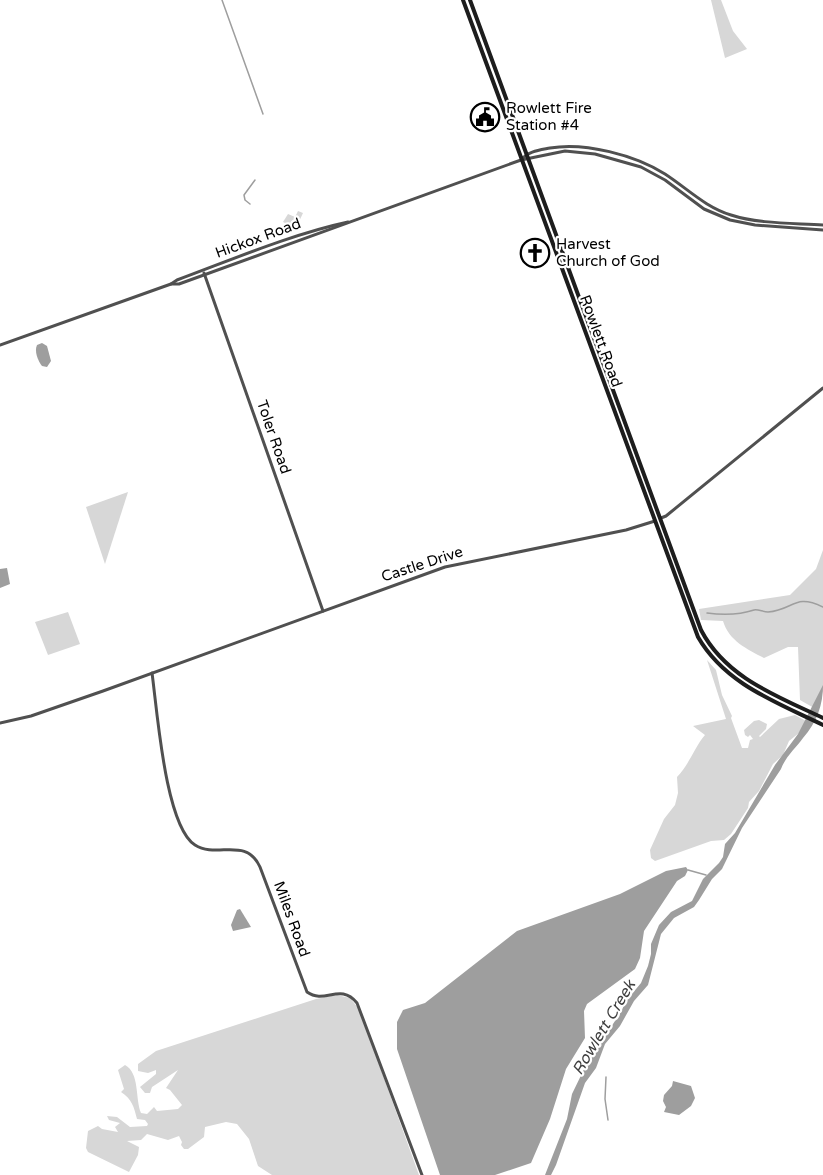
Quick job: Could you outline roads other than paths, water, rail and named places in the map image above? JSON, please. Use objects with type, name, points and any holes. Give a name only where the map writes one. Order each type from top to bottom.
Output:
[{"type":"main road","name":"Rowlett Road","points":[[463,0],[622,435],[657,520]]},
{"type":"main road","name":"Rowlett Road","points":[[470,0],[628,433],[657,520]]},
{"type":"main road","points":[[622,435],[628,433]]},
{"type":"main road","points":[[657,520],[675,580],[698,637],[716,663],[740,683],[823,718]]},
{"type":"main road","points":[[657,520],[701,630],[722,660],[746,679],[823,725]]},
{"type":"main road","points":[[675,580],[685,598],[689,600]]},
{"type":"street","points":[[521,160],[556,147],[591,148],[639,161],[664,174],[700,201],[733,216],[823,225]]},
{"type":"street","points":[[556,147],[556,152]]},
{"type":"street","points":[[527,157],[575,151],[595,154],[641,167],[665,180],[704,209],[730,220],[755,225],[823,230]]},
{"type":"street","name":"Hickox Road","points":[[266,250],[273,250],[521,160]]},
{"type":"street","name":"Hickox Road","points":[[0,345],[171,284],[179,284],[329,226],[355,220]]},
{"type":"street","points":[[273,250],[297,241],[298,237]]},
{"type":"street","name":"Toler Road","points":[[204,273],[323,611]]},
{"type":"street","name":"Castle Drive","points":[[0,723],[31,716],[445,567],[626,530],[657,520],[666,516],[823,388]]},
{"type":"street","name":"Miles Road","points":[[152,673],[166,777],[172,801],[186,836],[198,847],[242,850],[254,856],[307,992],[317,997],[343,993],[357,1003],[422,1175]]},
{"type":"waterway","points":[[222,0],[263,114]]},
{"type":"waterway","points":[[250,204],[245,200],[244,195],[255,180]]},
{"type":"waterway","points":[[707,613],[777,611],[800,602],[823,607]]},
{"type":"waterway","points":[[688,870],[706,875]]},
{"type":"waterway","points":[[606,1077],[605,1099],[608,1120]]},
{"type":"place","name":"Rowlett Fire Station #4","points":[[485,117]]},
{"type":"place","name":"Harvest Church of God","points":[[535,253]]},
{"type":"water label","name":"Rowlett Creek","points":[[603,1027]]}]
